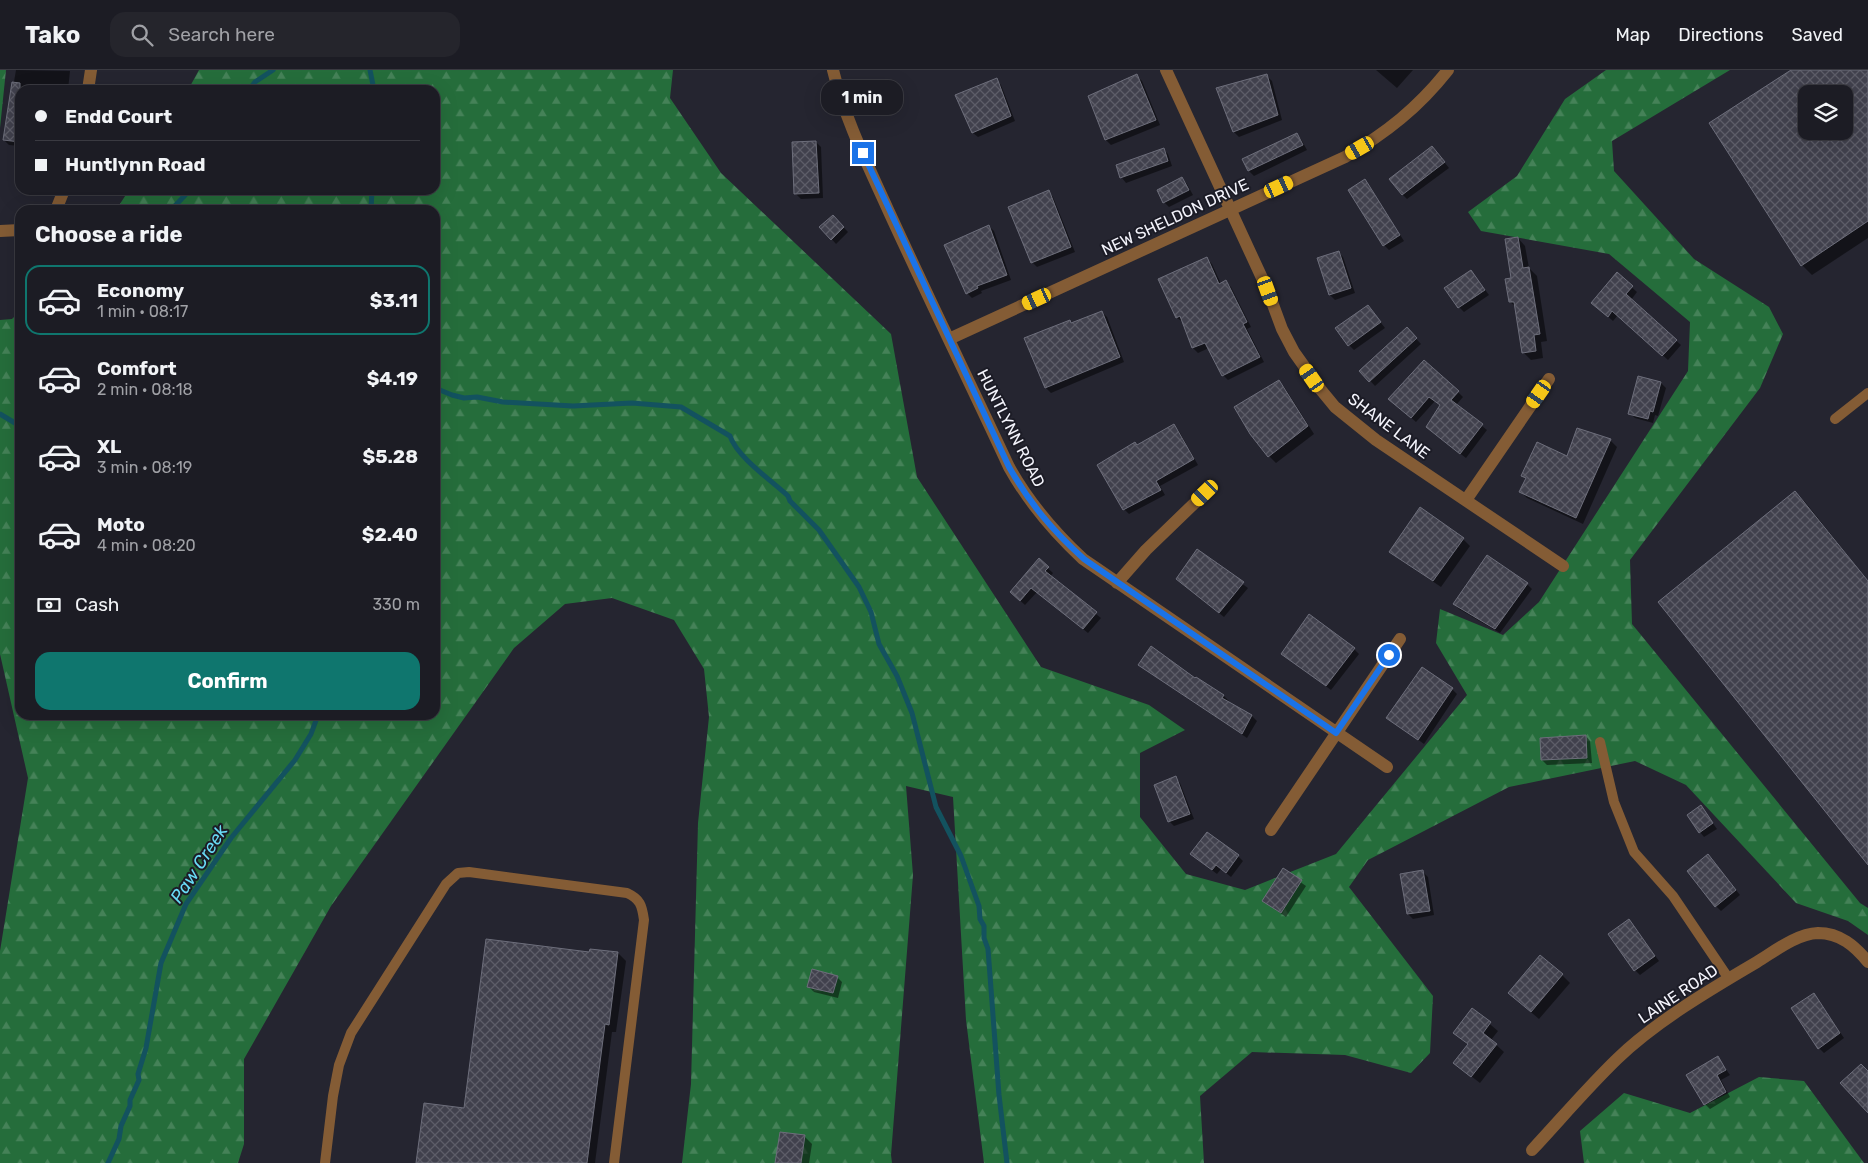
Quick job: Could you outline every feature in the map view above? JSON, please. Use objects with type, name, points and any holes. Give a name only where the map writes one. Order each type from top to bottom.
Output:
[{"type":"street","points":[[89,85],[91,70]]},
{"type":"street","name":"HUNTLYNN ROAD","points":[[833,70],[838,90],[855,135],[1009,467],[1023,492],[1061,539],[1084,559],[1387,767]]},
{"type":"street","name":"SHANE LANE","points":[[1166,70],[1268,291],[1282,329],[1294,352],[1321,390],[1336,407],[1376,440],[1563,566]]},
{"type":"street","name":"NEW SHELDON DRIVE","points":[[949,339],[1345,157],[1376,139],[1407,115],[1431,92],[1448,70]]},
{"type":"street","points":[[0,231],[15,230]]},
{"type":"street","points":[[1466,500],[1549,379]]},
{"type":"street","points":[[1117,583],[1146,550],[1205,493]]},
{"type":"street","points":[[1271,830],[1400,639]]},
{"type":"street","name":"LAINE ROAD","points":[[1532,1150],[1618,1059],[1678,1012],[1790,942],[1811,934],[1829,934],[1842,938],[1858,950],[1868,962]]},
{"type":"lane","points":[[1836,419],[1868,394]]},
{"type":"lane","points":[[1600,742],[1614,802],[1634,852],[1673,896],[1729,979]]},
{"type":"lane","points":[[324,1163],[334,1088],[339,1065],[351,1033],[446,884],[458,873],[469,872],[627,893],[637,897],[642,906],[644,920],[614,1163]]},
{"type":"green space","points":[[0,70],[6,70],[0,128]]},
{"type":"green space","points":[[199,70],[673,70],[670,98],[721,173],[891,334],[917,477],[1041,667],[1149,705],[1185,730],[1140,753],[1140,817],[1186,874],[1245,890],[1336,854],[1467,695],[1436,643],[1440,609],[1503,635],[1539,602],[1688,371],[1690,322],[1609,254],[1481,231],[1468,212],[1517,176],[1565,99],[1606,70],[1730,70],[1612,141],[1614,171],[1694,259],[1769,307],[1783,334],[1760,388],[1630,560],[1632,624],[1860,903],[1868,908],[1868,935],[1848,921],[1796,903],[1686,785],[1635,761],[1509,787],[1368,860],[1349,887],[1433,996],[1430,1053],[1411,1073],[1345,1055],[1252,1052],[1200,1096],[1204,1163],[984,1163],[966,1020],[953,797],[906,786],[913,875],[891,1155],[892,1163],[682,1163],[691,1084],[698,823],[709,717],[704,669],[674,620],[612,598],[565,604],[514,648],[331,906],[244,1059],[244,1144],[238,1163],[0,1163],[0,951],[28,778],[0,654],[0,320],[12,319],[15,316],[15,720],[440,720],[440,205],[119,205],[126,195],[440,195],[440,85],[191,85]]},
{"type":"green space","points":[[1759,1077],[1804,1081],[1864,1163],[1584,1163],[1580,1131],[1624,1093],[1690,1113]]},
{"type":"building","points":[[1791,70],[1868,70],[1868,221],[1801,266],[1709,123]]},
{"type":"building","points":[[1137,74],[1156,120],[1105,140],[1088,96]]},
{"type":"building","points":[[1267,74],[1278,115],[1233,132],[1216,88]]},
{"type":"building","points":[[997,78],[1011,116],[972,133],[955,95]]},
{"type":"building","points":[[12,82],[20,83],[20,85],[15,85],[15,141],[3,140]]},
{"type":"building","points":[[1297,133],[1303,145],[1248,171],[1242,159]]},
{"type":"building","points":[[816,141],[819,193],[794,194],[792,142]]},
{"type":"building","points":[[1432,146],[1445,162],[1402,195],[1389,179]]},
{"type":"building","points":[[1164,148],[1168,161],[1120,178],[1116,165]]},
{"type":"building","points":[[1182,177],[1189,190],[1163,203],[1157,190]]},
{"type":"building","points":[[1365,179],[1400,235],[1383,246],[1348,190]]},
{"type":"building","points":[[1049,190],[1071,247],[1031,263],[1008,207]]},
{"type":"building","points":[[833,215],[844,227],[831,240],[819,227]]},
{"type":"building","points":[[989,225],[1007,275],[977,286],[978,288],[966,294],[944,245]]},
{"type":"building","points":[[1518,237],[1523,268],[1529,267],[1540,334],[1534,335],[1536,351],[1522,353],[1514,302],[1509,302],[1505,279],[1511,278],[1505,239]]},
{"type":"building","points":[[1339,251],[1351,288],[1329,295],[1317,258]]},
{"type":"building","points":[[1207,257],[1219,284],[1226,280],[1247,322],[1243,324],[1260,357],[1222,376],[1205,343],[1192,348],[1180,316],[1176,318],[1158,279]]},
{"type":"building","points":[[1471,270],[1485,290],[1458,308],[1444,288]]},
{"type":"building","points":[[1617,272],[1633,286],[1626,294],[1677,340],[1662,356],[1612,311],[1608,317],[1591,303]]},
{"type":"building","points":[[1368,305],[1381,322],[1348,346],[1335,328]]},
{"type":"building","points":[[1102,311],[1120,357],[1045,388],[1024,338],[1070,320],[1071,323]]},
{"type":"building","points":[[1407,327],[1417,338],[1369,382],[1359,371]]},
{"type":"building","points":[[1424,360],[1459,391],[1451,400],[1483,424],[1460,454],[1426,427],[1440,405],[1429,397],[1411,418],[1388,399]]},
{"type":"building","points":[[1638,376],[1661,382],[1653,412],[1650,411],[1648,419],[1628,414]]},
{"type":"building","points":[[1279,380],[1308,426],[1268,457],[1250,434],[1234,407]]},
{"type":"building","points":[[1174,424],[1194,459],[1156,481],[1161,490],[1123,510],[1097,465],[1135,442],[1137,445]]},
{"type":"building","points":[[1577,428],[1611,439],[1576,518],[1519,492],[1526,478],[1521,476],[1537,442],[1567,456]]},
{"type":"building","points":[[1795,491],[1868,581],[1868,865],[1658,602]]},
{"type":"building","points":[[1420,507],[1464,538],[1433,581],[1389,552]]},
{"type":"building","points":[[1197,549],[1244,582],[1219,613],[1176,579]]},
{"type":"building","points":[[1487,555],[1528,583],[1495,629],[1453,604]]},
{"type":"building","points":[[1039,558],[1049,567],[1045,571],[1097,612],[1083,629],[1031,588],[1020,601],[1010,592]]},
{"type":"building","points":[[1309,614],[1355,648],[1326,686],[1281,654]]},
{"type":"building","points":[[1151,646],[1195,678],[1224,695],[1222,698],[1252,715],[1242,734],[1138,665]]},
{"type":"building","points":[[1422,667],[1453,688],[1418,740],[1386,718]]},
{"type":"building","points":[[1586,735],[1587,758],[1541,760],[1540,738]]},
{"type":"building","points":[[1176,776],[1190,814],[1168,822],[1154,785]]},
{"type":"building","points":[[1701,805],[1713,823],[1699,833],[1687,815]]},
{"type":"building","points":[[1207,832],[1239,855],[1226,873],[1216,865],[1212,870],[1190,854]]},
{"type":"building","points":[[1708,854],[1736,890],[1715,907],[1687,871]]},
{"type":"building","points":[[1283,868],[1302,880],[1281,913],[1262,901]]},
{"type":"building","points":[[1423,870],[1430,911],[1407,914],[1400,874]]},
{"type":"building","points":[[1629,919],[1655,956],[1634,971],[1608,934]]},
{"type":"building","points":[[486,939],[589,952],[590,949],[618,952],[609,1025],[605,1024],[587,1163],[416,1163],[424,1103],[464,1108]]},
{"type":"building","points":[[1540,955],[1563,974],[1531,1012],[1508,993]]},
{"type":"building","points":[[812,969],[838,976],[833,993],[807,987]]},
{"type":"building","points":[[1814,993],[1840,1033],[1818,1049],[1791,1008]]},
{"type":"building","points":[[1472,1008],[1491,1022],[1483,1033],[1497,1044],[1471,1077],[1453,1063],[1468,1044],[1453,1033]]},
{"type":"building","points":[[1718,1056],[1726,1070],[1717,1075],[1726,1092],[1704,1105],[1686,1075]]},
{"type":"building","points":[[1861,1064],[1868,1071],[1868,1113],[1840,1083]]},
{"type":"building","points":[[780,1132],[805,1135],[801,1163],[775,1163]]},
{"type":"waterway","name":"Paw Creek","points":[[253,85],[273,70]]},
{"type":"waterway","points":[[370,70],[373,85]]},
{"type":"waterway","name":"Paw Creek","points":[[176,205],[185,195]]},
{"type":"waterway","points":[[371,205],[372,195]]},
{"type":"waterway","points":[[440,390],[464,398],[477,397],[503,402],[573,406],[632,403],[681,407],[730,436],[747,460],[788,496],[790,501],[819,530],[859,587],[871,612],[879,644],[897,676],[912,713],[936,807],[961,856],[979,906],[980,919],[984,926],[984,938],[988,949],[999,1095],[1007,1163]]},
{"type":"waterway","points":[[0,414],[15,423]]},
{"type":"waterway","name":"Paw Creek","points":[[108,1163],[119,1139],[121,1126],[139,1080],[138,1074],[146,1048],[161,963],[186,904],[231,838],[295,760],[311,734],[316,720]]},
{"type":"route","points":[[863,153],[1009,467],[1023,492],[1061,539],[1084,559],[1336,733],[1389,655]]}]
